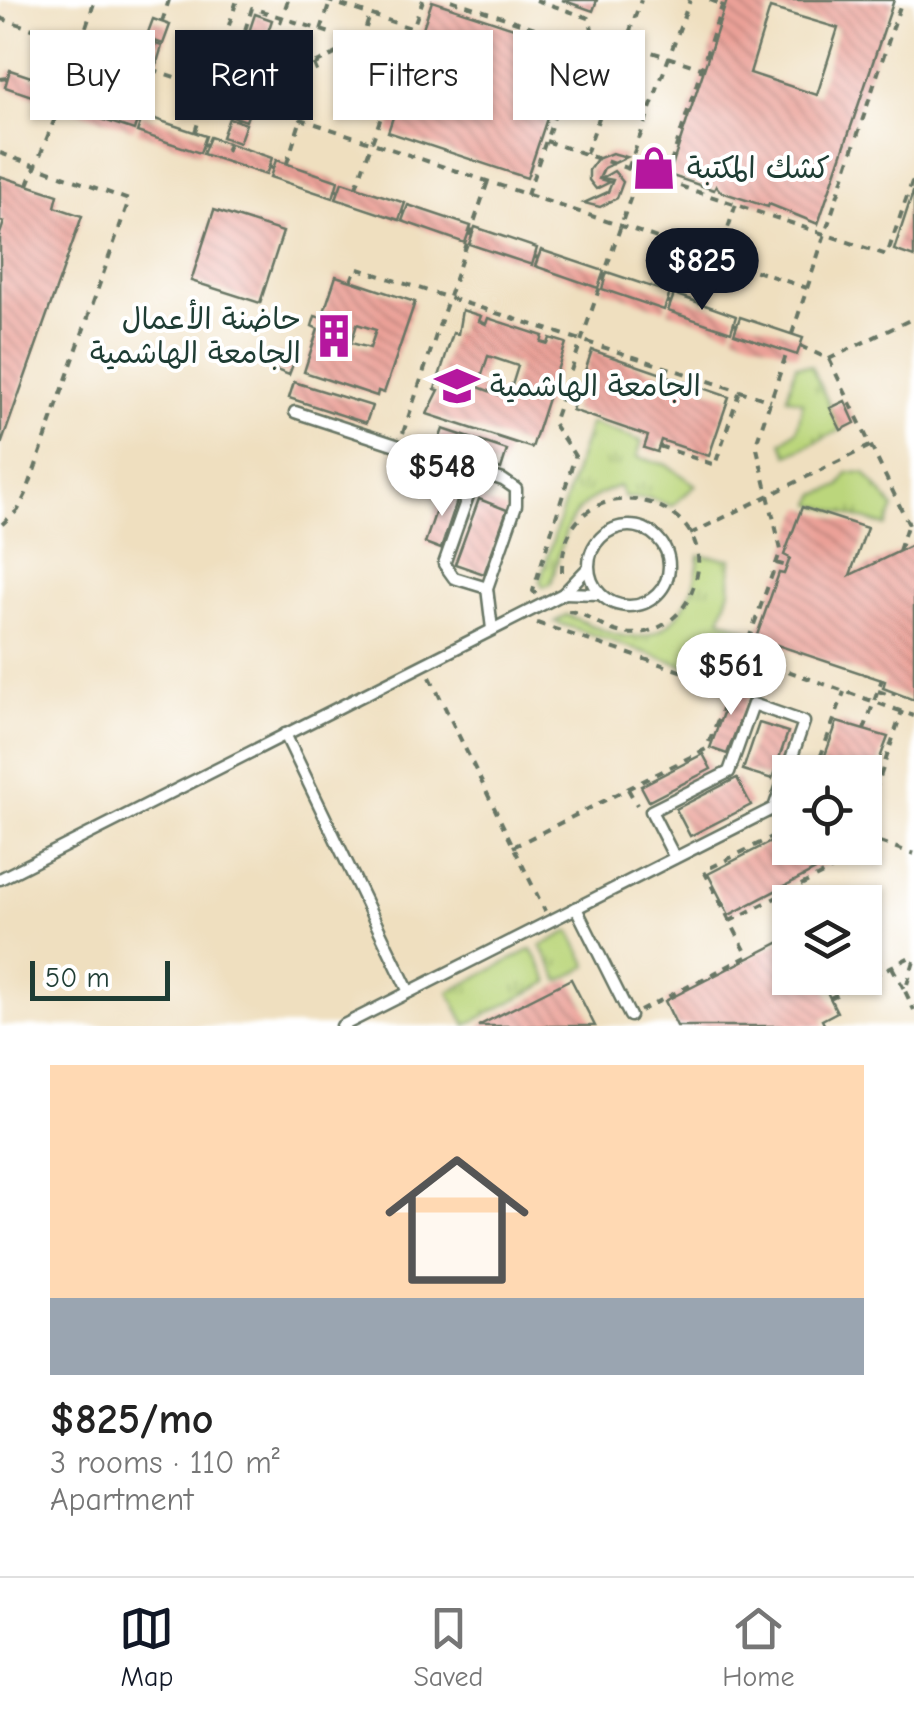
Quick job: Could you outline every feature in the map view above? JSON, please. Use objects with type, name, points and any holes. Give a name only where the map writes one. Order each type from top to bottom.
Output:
[{"type":"lane","points":[[295,412],[400,444],[503,480],[516,489],[516,505],[487,588],[492,629]]},
{"type":"lane","points":[[468,496],[444,564],[454,578],[487,588]]},
{"type":"lane","points":[[563,587],[598,594],[630,607],[653,599],[667,580],[668,557],[647,530],[624,526],[594,545],[588,568],[598,594]]},
{"type":"lane","points":[[0,878],[518,616],[588,568]]},
{"type":"lane","points":[[342,1026],[409,992],[576,908],[675,858],[774,808],[804,722],[753,704],[729,772],[651,812],[675,858]]},
{"type":"lane","points":[[285,734],[409,992]]},
{"type":"lane","points":[[576,908],[630,1016]]},
{"type":"path","points":[[85,30],[94,0]]},
{"type":"path","points":[[162,22],[169,0]]},
{"type":"path","points":[[228,30],[237,0]]},
{"type":"path","points":[[278,30],[288,0]]},
{"type":"path","points":[[321,30],[328,1],[412,29],[423,0]]},
{"type":"path","points":[[451,0],[541,30]]},
{"type":"path","points":[[536,0],[589,18],[592,30]]},
{"type":"path","points":[[631,30],[641,0]]},
{"type":"path","points":[[628,170],[690,0]]},
{"type":"path","points":[[664,181],[723,2],[710,0]]},
{"type":"path","points":[[792,334],[902,0]]},
{"type":"path","points":[[229,26],[245,30],[252,8],[333,34]]},
{"type":"path","points":[[365,30],[370,15]]},
{"type":"path","points":[[0,18],[36,30]]},
{"type":"path","points":[[645,50],[702,68]]},
{"type":"path","points":[[319,76],[314,64],[333,55]]},
{"type":"path","points":[[0,79],[8,78]]},
{"type":"path","points":[[28,186],[54,120]]},
{"type":"path","points":[[194,132],[198,120]]},
{"type":"path","points":[[287,163],[301,120],[807,288]]},
{"type":"path","points":[[356,187],[379,120]]},
{"type":"path","points":[[527,195],[535,162],[553,120]]},
{"type":"path","points":[[586,154],[598,120]]},
{"type":"path","points":[[226,152],[230,140]]},
{"type":"path","points":[[546,140],[887,256],[914,176]]},
{"type":"path","points":[[0,154],[128,200],[26,494],[18,510],[0,526]]},
{"type":"path","points":[[551,588],[538,595],[532,592],[574,456],[553,423],[639,173]]},
{"type":"path","points":[[400,444],[488,182]]},
{"type":"path","points":[[718,258],[738,198]]},
{"type":"path","points":[[351,281],[356,268],[771,401]]},
{"type":"path","points":[[829,359],[914,318]]},
{"type":"path","points":[[515,327],[518,320]]},
{"type":"path","points":[[800,346],[829,359],[911,522],[899,551]]},
{"type":"path","points":[[513,847],[706,750],[781,550],[756,444],[787,352]]},
{"type":"path","points":[[675,378],[678,371]]},
{"type":"path","points":[[659,446],[716,465],[740,391]]},
{"type":"path","points":[[690,534],[871,446]]},
{"type":"path","points":[[540,624],[564,610],[578,611],[611,632],[638,634],[663,626],[683,608],[695,585],[698,559],[690,534],[662,506],[637,498],[611,500],[587,513],[570,534],[562,560],[563,587]]},
{"type":"path","points":[[776,563],[787,566]]},
{"type":"path","points":[[518,616],[731,688]]},
{"type":"path","points":[[743,655],[914,716]]},
{"type":"path","points":[[424,664],[546,914]]},
{"type":"path","points":[[864,730],[882,679]]},
{"type":"path","points":[[821,755],[845,691]]},
{"type":"path","points":[[878,691],[893,696],[894,692]]},
{"type":"path","points":[[882,771],[902,711]]},
{"type":"path","points":[[628,789],[637,806]]},
{"type":"path","points":[[630,1016],[748,956],[704,870],[772,837]]},
{"type":"path","points":[[882,843],[914,854]]},
{"type":"path","points":[[730,921],[842,865]]},
{"type":"path","points":[[830,998],[914,958]]},
{"type":"path","points":[[905,991],[914,958]]},
{"type":"path","points":[[892,967],[914,1010]]},
{"type":"green space","points":[[796,365],[811,366],[841,430],[788,455],[782,442],[797,430],[803,402],[787,397]]},
{"type":"green space","points":[[590,423],[642,441],[637,457],[667,465],[696,485],[672,506],[649,498],[625,498],[619,486],[587,502],[564,535],[551,584],[543,587],[540,581]]},
{"type":"green space","points":[[848,472],[865,473],[894,508],[886,526],[813,504],[816,495],[840,486]]},
{"type":"green space","points":[[699,555],[731,559],[730,590],[720,619],[747,630],[726,680],[555,622],[566,615],[626,637],[649,635],[672,621],[681,610],[693,584]]},
{"type":"green space","points":[[570,931],[588,966],[560,981],[541,946]]},
{"type":"green space","points":[[532,949],[549,982],[466,1025],[449,992]]},
{"type":"building","points":[[562,0],[597,0],[593,11]]},
{"type":"building","points":[[727,0],[894,0],[818,224],[769,204],[768,207],[721,192],[716,186],[714,190],[669,175]],"holes":[[[770,8],[838,28],[817,95],[750,73]]]},
{"type":"building","points":[[432,1],[520,30],[513,30],[513,120],[546,120],[527,178],[388,132],[392,120],[493,120],[493,30],[422,30]]},
{"type":"building","points":[[255,14],[272,20],[269,30],[250,30]]},
{"type":"building","points":[[153,19],[170,25],[163,44],[155,41],[155,30],[149,30]]},
{"type":"building","points":[[155,44],[162,46],[155,66]]},
{"type":"building","points":[[10,70],[30,77],[30,95],[5,87]]},
{"type":"building","points":[[155,119],[206,136],[200,153],[137,132],[141,120]]},
{"type":"building","points":[[104,120],[137,120],[134,130]]},
{"type":"building","points":[[228,120],[246,124],[239,143],[222,137]]},
{"type":"building","points":[[210,137],[272,158],[266,175],[203,154]]},
{"type":"building","points":[[612,153],[627,157],[604,168],[599,179],[610,182],[596,189],[589,180],[589,170],[597,159]]},
{"type":"building","name":"كشك المكتبة","points":[[647,157],[667,163],[662,178],[642,172]]},
{"type":"building","points":[[276,160],[338,181],[333,198],[270,177]]},
{"type":"building","points":[[614,171],[623,182],[617,198],[600,207],[584,203],[608,192],[613,180],[602,178]]},
{"type":"building","points":[[0,176],[58,195],[55,207],[82,216],[1,445],[0,234],[4,222],[0,221]]},
{"type":"building","points":[[342,182],[405,203],[399,220],[336,199]]},
{"type":"building","points":[[914,192],[914,257],[894,250]]},
{"type":"building","points":[[408,205],[471,226],[465,243],[402,221]]},
{"type":"building","points":[[214,210],[283,232],[260,303],[191,281]]},
{"type":"building","points":[[475,227],[537,248],[532,265],[469,244]]},
{"type":"building","points":[[541,250],[604,271],[598,288],[535,266]]},
{"type":"building","points":[[607,272],[670,293],[664,310],[602,289]]},
{"type":"building","name":"حاضنة الأعمال الجامعة الهاشمية","points":[[336,276],[415,302],[384,393],[378,391],[377,396],[304,372],[318,329],[312,326],[315,316],[322,318]],"holes":[[[357,324],[376,330],[370,348],[351,343]]]},
{"type":"building","points":[[674,294],[736,316],[731,332],[668,311]]},
{"type":"building","points":[[462,310],[481,316],[479,321],[486,324],[488,318],[543,336],[541,342],[548,344],[550,338],[566,343],[532,448],[427,414],[439,390],[435,389],[453,333],[458,334]],"holes":[[[488,356],[518,366],[508,398],[478,387]]]},
{"type":"building","points":[[740,317],[803,338],[797,355],[734,334]]},
{"type":"building","points":[[592,350],[729,397],[709,456],[661,440],[657,452],[644,448],[648,436],[572,410]]},
{"type":"building","points":[[277,353],[295,359],[289,375],[271,368]]},
{"type":"building","points":[[294,382],[372,406],[366,423],[289,398]]},
{"type":"building","points":[[845,401],[855,423],[841,430],[830,408]]},
{"type":"building","points":[[443,429],[507,450],[501,469],[436,448]]},
{"type":"building","points":[[443,490],[459,495],[441,549],[425,543]]},
{"type":"building","points":[[479,499],[507,510],[484,574],[455,564]]},
{"type":"building","points":[[802,507],[867,528],[850,575],[914,544],[914,700],[883,688],[885,681],[756,638],[779,573],[784,574],[790,558],[784,555]]},
{"type":"building","points":[[734,683],[752,689],[727,754],[710,748]]},
{"type":"building","points":[[837,722],[888,737],[881,755],[825,755]]},
{"type":"building","points":[[759,723],[788,732],[780,755],[772,755],[772,779],[743,770]]},
{"type":"building","points":[[703,754],[711,769],[649,801],[641,786]]},
{"type":"building","points":[[737,778],[751,805],[690,836],[676,809]]},
{"type":"building","points":[[772,841],[772,865],[825,865],[786,885],[772,885],[772,893],[729,915],[708,874]]},
{"type":"building","points":[[772,946],[772,995],[828,995],[837,1012],[822,1020],[825,1026],[677,1026],[665,1001]]},
{"type":"building","points":[[571,979],[595,1026],[478,1026],[561,984]]},
{"type":"place","name":"كشك المكتبة","points":[[654,168]]},
{"type":"place","name":"حاضنة الأعمال الجامعة الهاشمية","points":[[334,336]]},
{"type":"place","name":"الجامعة الهاشمية","points":[[457,386]]}]
